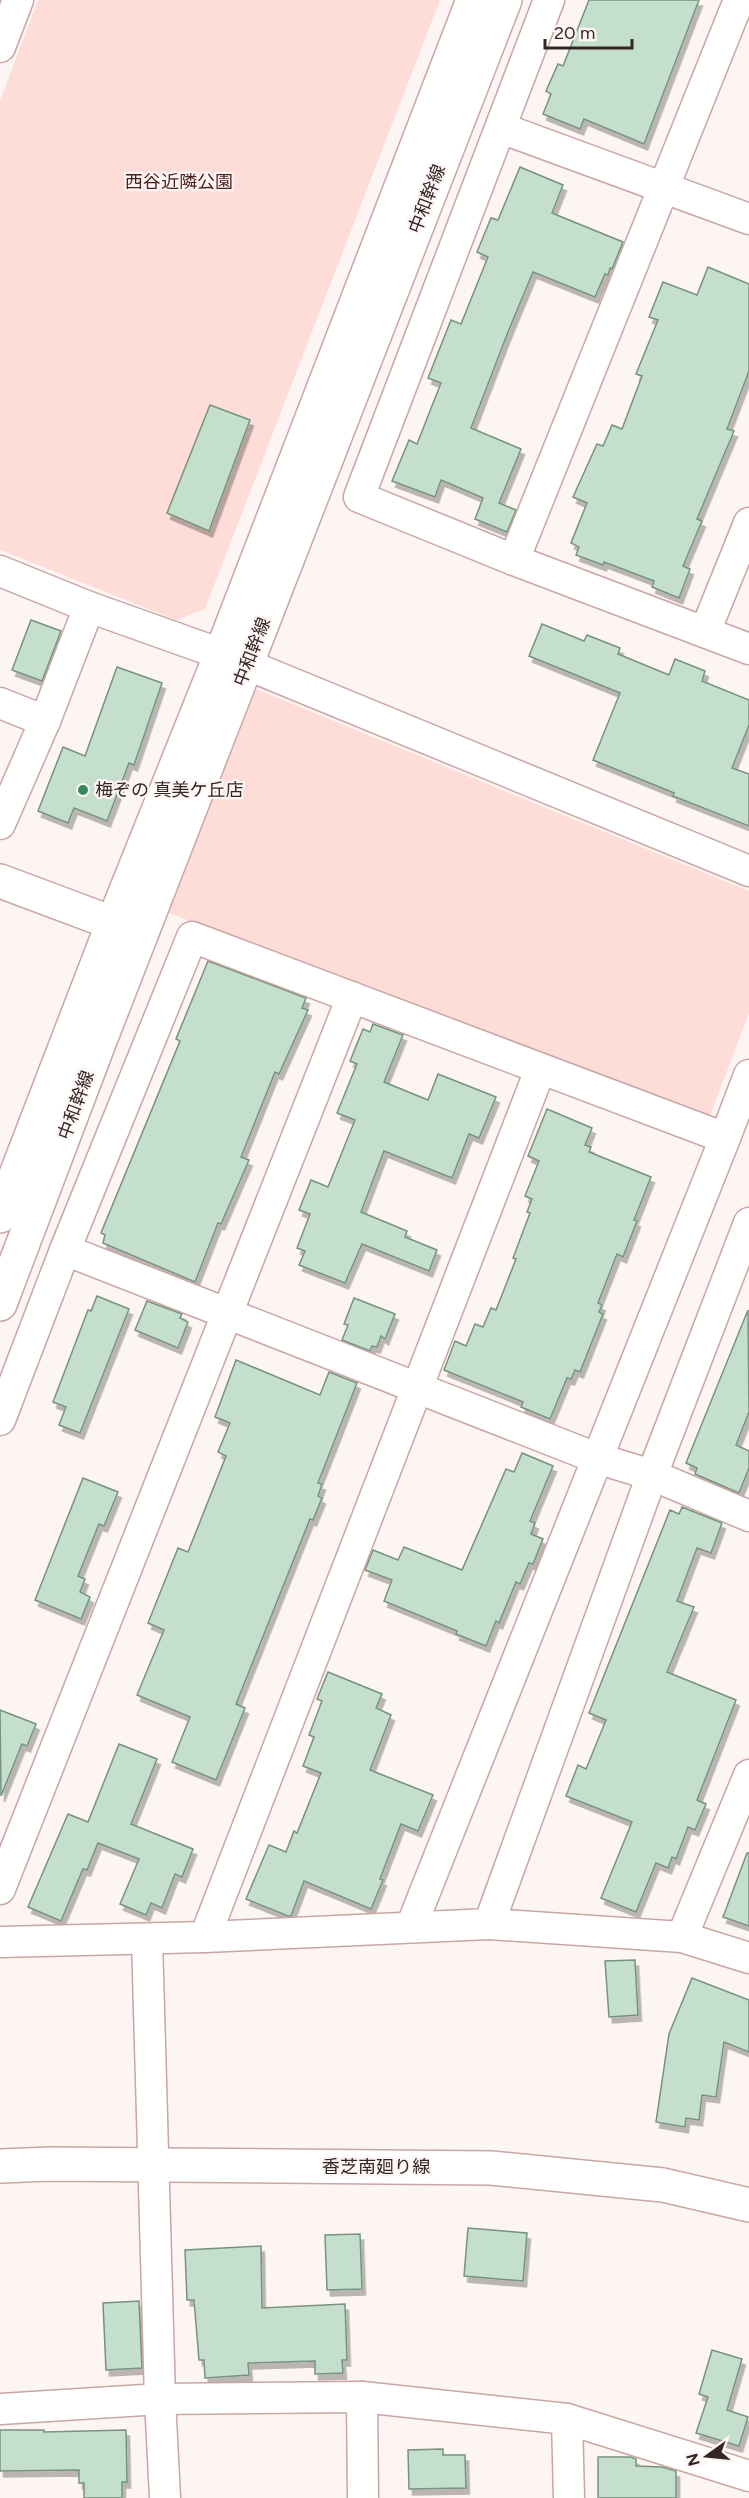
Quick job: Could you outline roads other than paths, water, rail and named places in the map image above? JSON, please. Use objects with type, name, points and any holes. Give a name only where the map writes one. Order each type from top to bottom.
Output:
[{"type":"main road","name":"中和幹線","points":[[234,661],[473,0]]},
{"type":"main road","name":"中和幹線","points":[[0,1216],[127,928],[505,0]]},
{"type":"main road","points":[[0,881],[127,928]]},
{"type":"main road","name":"中和幹線","points":[[0,1305],[127,928]]},
{"type":"main road","name":"香芝南廻り線","points":[[0,2166],[491,2168],[663,2185],[749,2205]]},
{"type":"street","points":[[0,47],[18,0]]},
{"type":"street","points":[[549,0],[359,497],[514,560],[749,649]]},
{"type":"street","points":[[514,560],[739,0]]},
{"type":"street","points":[[501,128],[749,219]]},
{"type":"street","points":[[705,632],[749,523]]},
{"type":"street","points":[[0,571],[234,661],[749,871]]},
{"type":"street","points":[[0,824],[45,721],[89,607]]},
{"type":"street","points":[[0,703],[45,721]]},
{"type":"street","points":[[0,1420],[65,1250],[192,937],[724,1138]]},
{"type":"street","points":[[0,1889],[352,997]]},
{"type":"street","points":[[205,1937],[540,1070]]},
{"type":"street","points":[[411,1927],[749,1075]]},
{"type":"street","points":[[489,1924],[652,1475],[749,1224]]},
{"type":"street","points":[[65,1250],[598,1459],[652,1475],[749,1516]]},
{"type":"street","points":[[682,1937],[749,1775]]},
{"type":"street","points":[[0,1942],[205,1937],[489,1924],[682,1937],[749,1958]]},
{"type":"street","points":[[147,1939],[160,2399],[165,2498]]},
{"type":"street","points":[[362,2397],[363,2498]]},
{"type":"street","points":[[0,2409],[160,2399],[362,2397],[567,2419],[749,2476]]},
{"type":"street","points":[[567,2419],[569,2498]]},
{"type":"place","name":"梅ぞの 真美ケ丘店","points":[[83,790]]},
{"type":"park label","name":"西谷近隣公園","points":[[179,182]]}]
